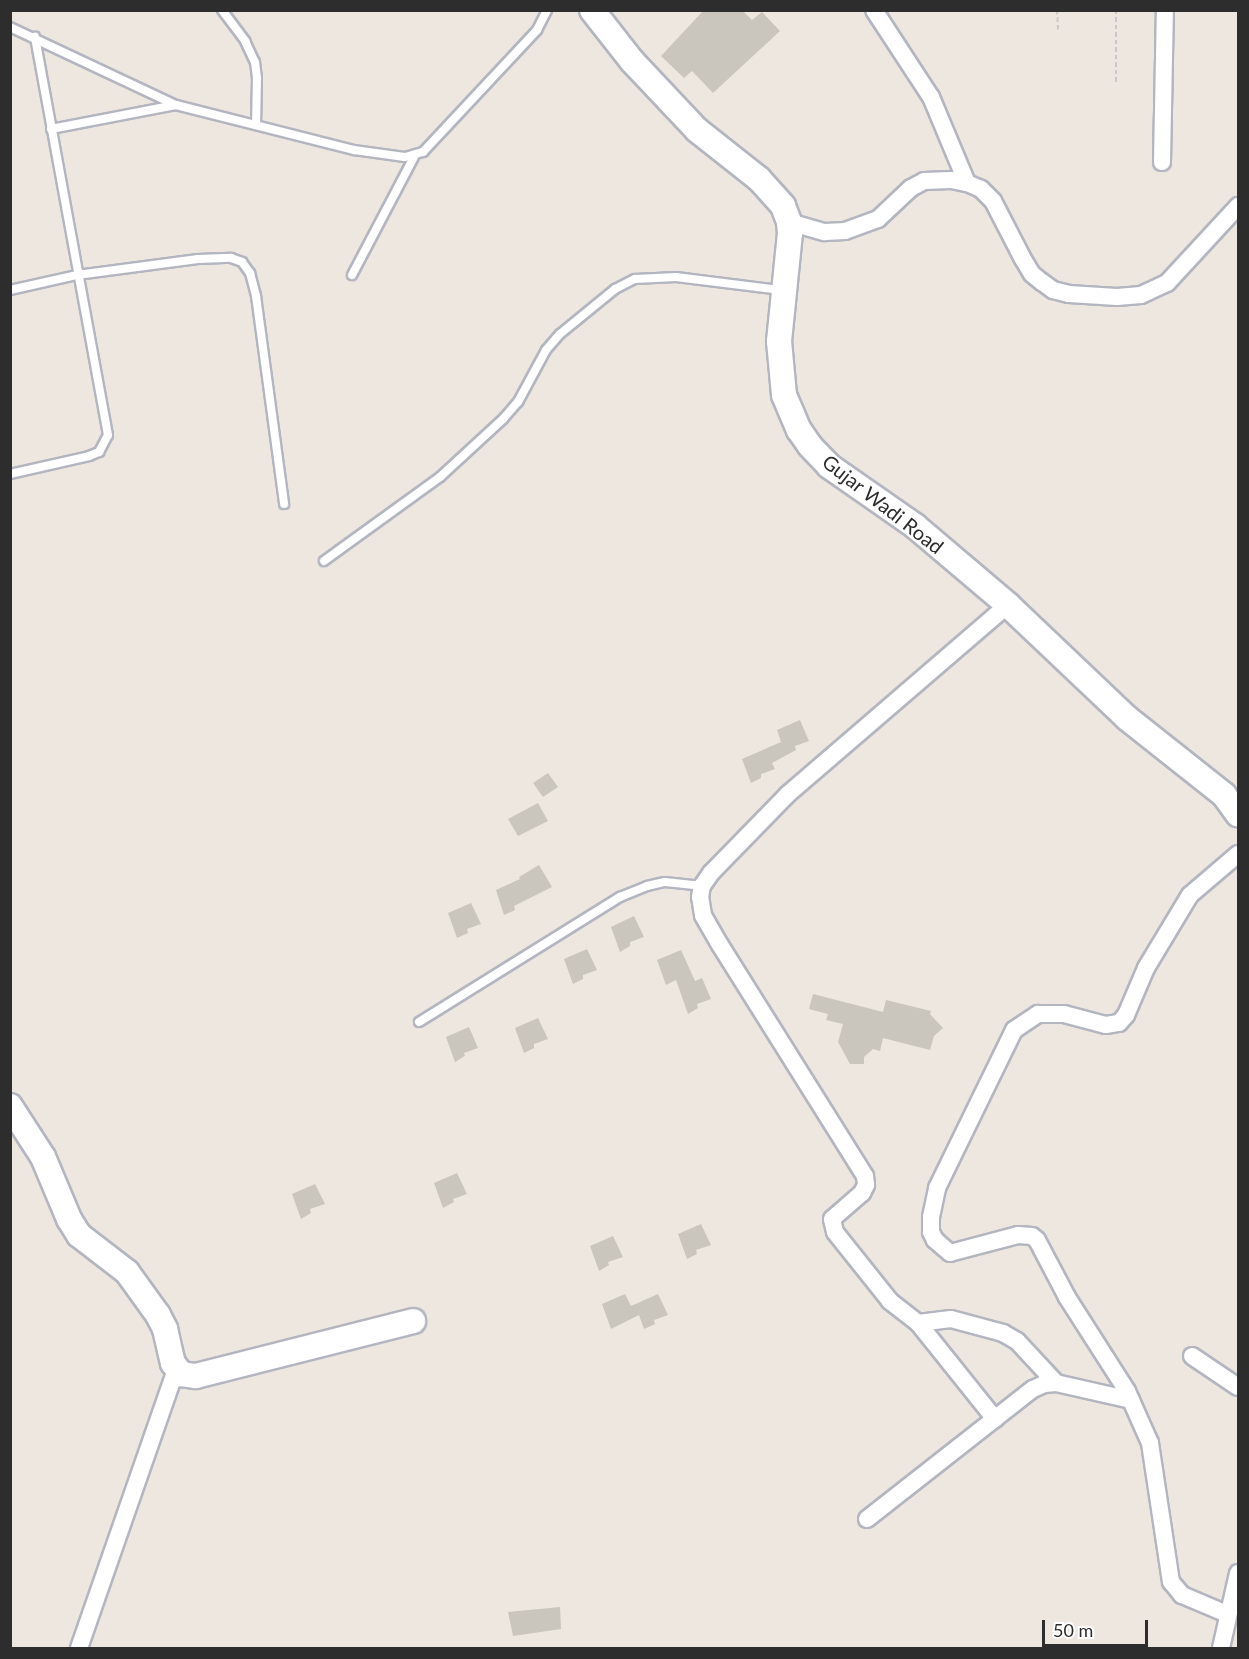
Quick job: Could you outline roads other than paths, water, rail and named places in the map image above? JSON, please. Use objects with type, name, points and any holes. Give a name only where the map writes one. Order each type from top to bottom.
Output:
[{"type":"street","points":[[592,10],[632,61],[697,130],[774,193],[789,222],[825,232],[845,231],[878,219],[904,194],[924,181],[951,180],[968,183],[981,189],[993,201],[1032,274],[1053,290],[1094,297],[1141,295],[1167,283],[1239,206]]},
{"type":"street","points":[[874,10],[931,98],[968,183]]},
{"type":"street","points":[[1162,162],[1165,10]]},
{"type":"street","name":"Gujar Wadi Road","points":[[789,222],[778,341],[784,395],[799,430],[810,446],[829,466],[915,526],[1008,605],[1127,718],[1224,795],[1239,814]]},
{"type":"street","points":[[995,1419],[918,1323],[890,1301],[835,1232],[832,1219],[862,1192],[866,1185],[864,1176],[720,945],[703,915],[700,897],[702,886],[711,873],[812,772],[1008,605]]},
{"type":"street","points":[[1227,1614],[1182,1595],[1171,1582],[1150,1443],[1121,1380],[1067,1297],[1037,1240],[1032,1236],[1018,1235],[950,1253],[941,1247],[931,1232],[933,1203],[937,1188],[1014,1030],[1038,1014],[1064,1014],[1106,1025],[1119,1023],[1126,1015],[1146,968],[1190,895],[1239,854]]},
{"type":"street","points":[[10,1106],[43,1157],[69,1219],[79,1235],[127,1272],[158,1315],[165,1329],[170,1355],[176,1369],[181,1374],[196,1376],[413,1321]]},
{"type":"street","points":[[918,1323],[951,1319],[1003,1333],[1017,1341],[1056,1383]]},
{"type":"street","points":[[1192,1356],[1239,1387]]},
{"type":"street","points":[[79,1648],[176,1369]]},
{"type":"street","points":[[867,1519],[1033,1389],[1044,1384],[1056,1383],[1131,1400]]},
{"type":"street","points":[[1221,1648],[1227,1614],[1239,1573]]},
{"type":"lane","points":[[10,27],[176,105],[377,154],[405,157],[423,152],[537,30],[547,10]]},
{"type":"lane","points":[[224,11],[245,41],[255,62],[256,125]]},
{"type":"lane","points":[[10,474],[89,456],[99,452],[108,435],[35,37]]},
{"type":"lane","points":[[51,129],[176,105]]},
{"type":"lane","points":[[352,275],[416,155]]},
{"type":"lane","points":[[10,290],[77,275],[198,259],[231,258],[242,262],[248,268],[256,296],[284,504]]},
{"type":"lane","points":[[324,561],[440,477],[518,402],[553,342],[615,289],[635,279],[676,277],[784,290]]},
{"type":"lane","points":[[419,1022],[620,897],[647,886],[665,882],[702,886]]}]
